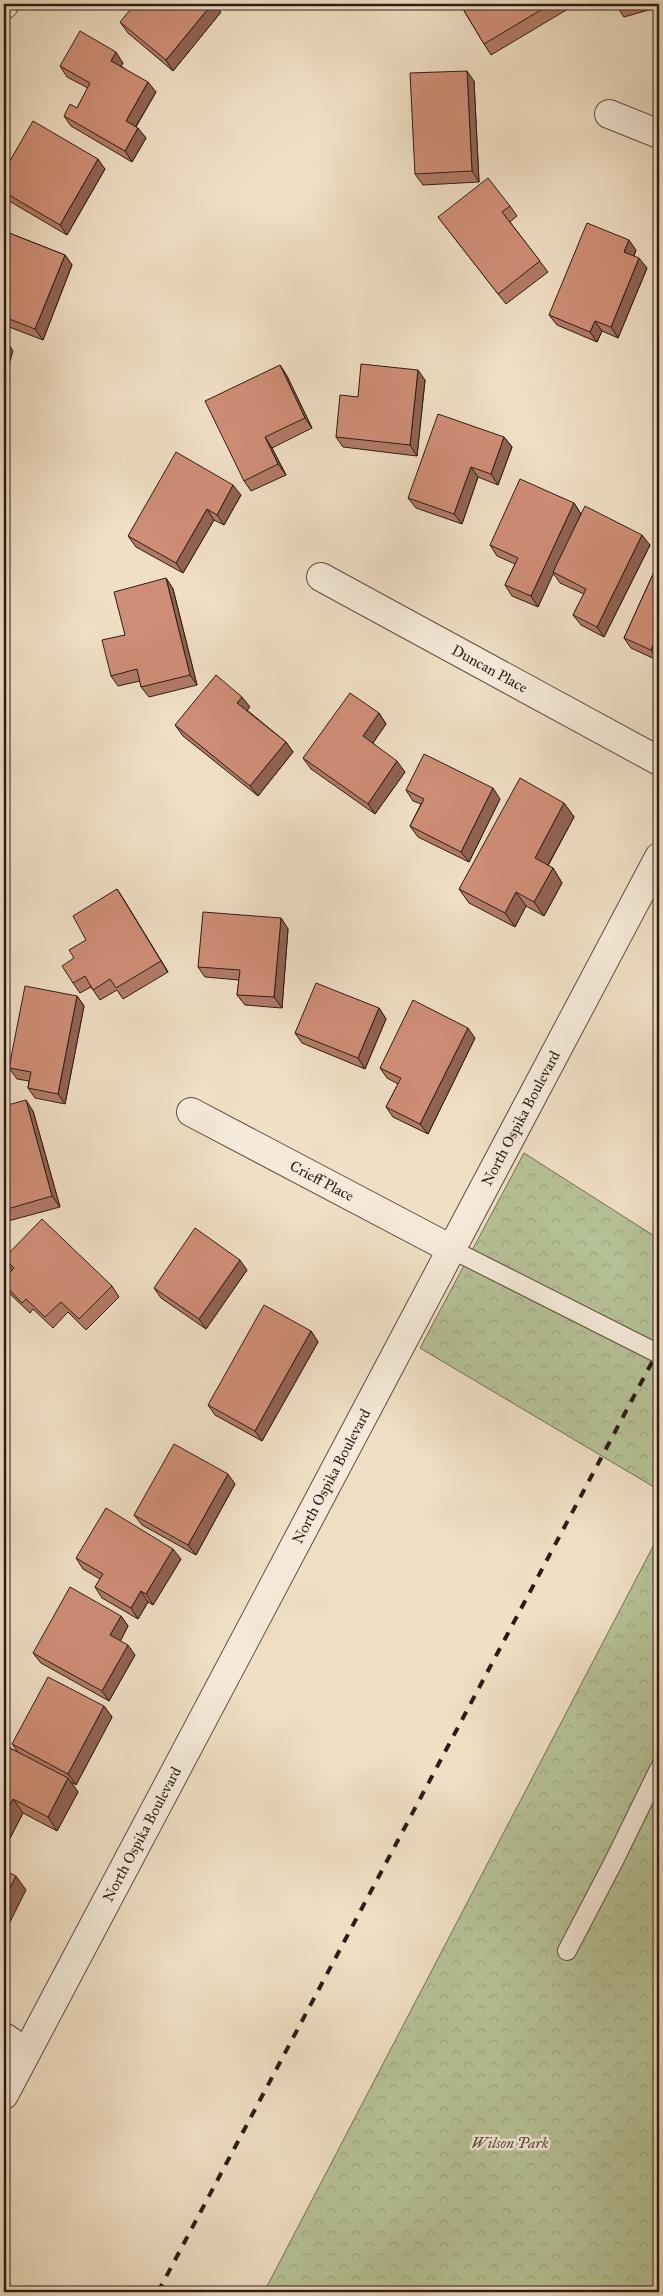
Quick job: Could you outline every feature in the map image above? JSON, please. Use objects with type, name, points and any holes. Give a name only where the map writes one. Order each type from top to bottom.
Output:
[{"type":"street","points":[[609,114],[659,134]]},
{"type":"street","name":"Duncan Place","points":[[321,577],[659,761]]},
{"type":"street","name":"North Ospika Boulevard","points":[[4,2095],[659,857]]},
{"type":"street","name":"Crieff Place","points":[[191,1112],[451,1249]]},
{"type":"street","points":[[4,2037],[26,2052]]},
{"type":"lane","points":[[451,1249],[659,1354]]},
{"type":"lane","points":[[566,1951],[614,1861],[659,1769]]},
{"type":"green space","points":[[524,1153],[659,1239],[659,1490],[420,1348]]},
{"type":"green space","name":"Wilson Park","points":[[659,1535],[659,2292],[264,2292]]},
{"type":"building","points":[[135,4],[212,4],[166,60],[120,22]]},
{"type":"building","points":[[460,4],[551,4],[484,44]]},
{"type":"building","points":[[616,4],[628,4],[617,7]]},
{"type":"building","points":[[80,31],[116,52],[111,61],[148,82],[126,121],[138,128],[125,151],[64,116],[70,104],[77,108],[90,83],[60,66]]},
{"type":"building","points":[[467,71],[472,171],[415,174],[410,73]]},
{"type":"building","points":[[33,121],[98,159],[60,225],[4,192],[4,171]]},
{"type":"building","points":[[488,178],[510,206],[502,212],[540,261],[498,294],[438,217]]},
{"type":"building","points":[[587,223],[629,240],[624,252],[639,258],[611,327],[595,321],[590,332],[549,315]]},
{"type":"building","points":[[4,231],[65,255],[35,329],[4,317]]},
{"type":"building","points":[[659,271],[659,288],[653,285]]},
{"type":"building","points":[[361,364],[418,370],[410,445],[336,437],[340,395],[358,397]]},
{"type":"building","points":[[280,365],[305,418],[265,437],[278,464],[244,481],[205,401]]},
{"type":"building","points":[[438,414],[504,437],[491,474],[471,467],[454,514],[408,498]]},
{"type":"building","points":[[176,452],[233,485],[217,515],[207,509],[176,563],[128,536]]},
{"type":"building","points":[[520,479],[574,503],[531,596],[505,585],[518,558],[490,545]]},
{"type":"building","points":[[585,506],[642,535],[597,627],[573,615],[586,589],[553,572]]},
{"type":"building","points":[[659,561],[659,633],[651,650],[624,638]]},
{"type":"building","points":[[166,578],[190,675],[141,687],[137,669],[111,676],[102,640],[125,635],[114,592]]},
{"type":"building","points":[[216,675],[242,697],[237,703],[286,742],[250,786],[175,725]]},
{"type":"building","points":[[350,693],[379,713],[363,736],[397,761],[368,804],[303,758]]},
{"type":"building","points":[[424,754],[493,788],[461,852],[410,826],[424,799],[406,790]]},
{"type":"building","points":[[520,778],[564,803],[535,858],[553,868],[534,902],[516,892],[505,913],[459,889]]},
{"type":"building","points":[[117,889],[161,961],[116,988],[110,979],[93,990],[85,976],[73,983],[62,966],[74,958],[69,950],[86,940],[73,916]]},
{"type":"building","points":[[203,912],[281,918],[274,997],[237,995],[240,970],[198,967]]},
{"type":"building","points":[[316,983],[379,1008],[358,1058],[295,1033]]},
{"type":"building","points":[[25,986],[77,996],[58,1094],[28,1088],[31,1072],[9,1068]]},
{"type":"building","points":[[413,1000],[468,1028],[420,1124],[386,1107],[401,1078],[380,1068]]},
{"type":"building","points":[[26,1100],[52,1196],[4,1210],[4,1106]]},
{"type":"building","points":[[42,1219],[112,1286],[79,1319],[61,1302],[45,1317],[26,1299],[22,1303],[4,1284],[4,1279],[14,1268],[4,1258]]},
{"type":"building","points":[[195,1228],[240,1260],[199,1319],[154,1288]]},
{"type":"building","points":[[264,1305],[311,1331],[255,1431],[208,1405]]},
{"type":"building","points":[[174,1444],[228,1474],[188,1545],[134,1515]]},
{"type":"building","points":[[106,1508],[173,1549],[146,1594],[141,1591],[131,1608],[95,1587],[103,1574],[76,1558]]},
{"type":"building","points":[[70,1587],[121,1616],[110,1635],[128,1645],[102,1691],[33,1653]]},
{"type":"building","points":[[48,1677],[104,1706],[68,1774],[12,1744]]},
{"type":"building","points":[[4,1745],[68,1778],[48,1817],[13,1799],[4,1816]]},
{"type":"building","points":[[4,1870],[16,1876],[4,1900]]},
{"type":"railway","points":[[158,2292],[659,1349]]}]
